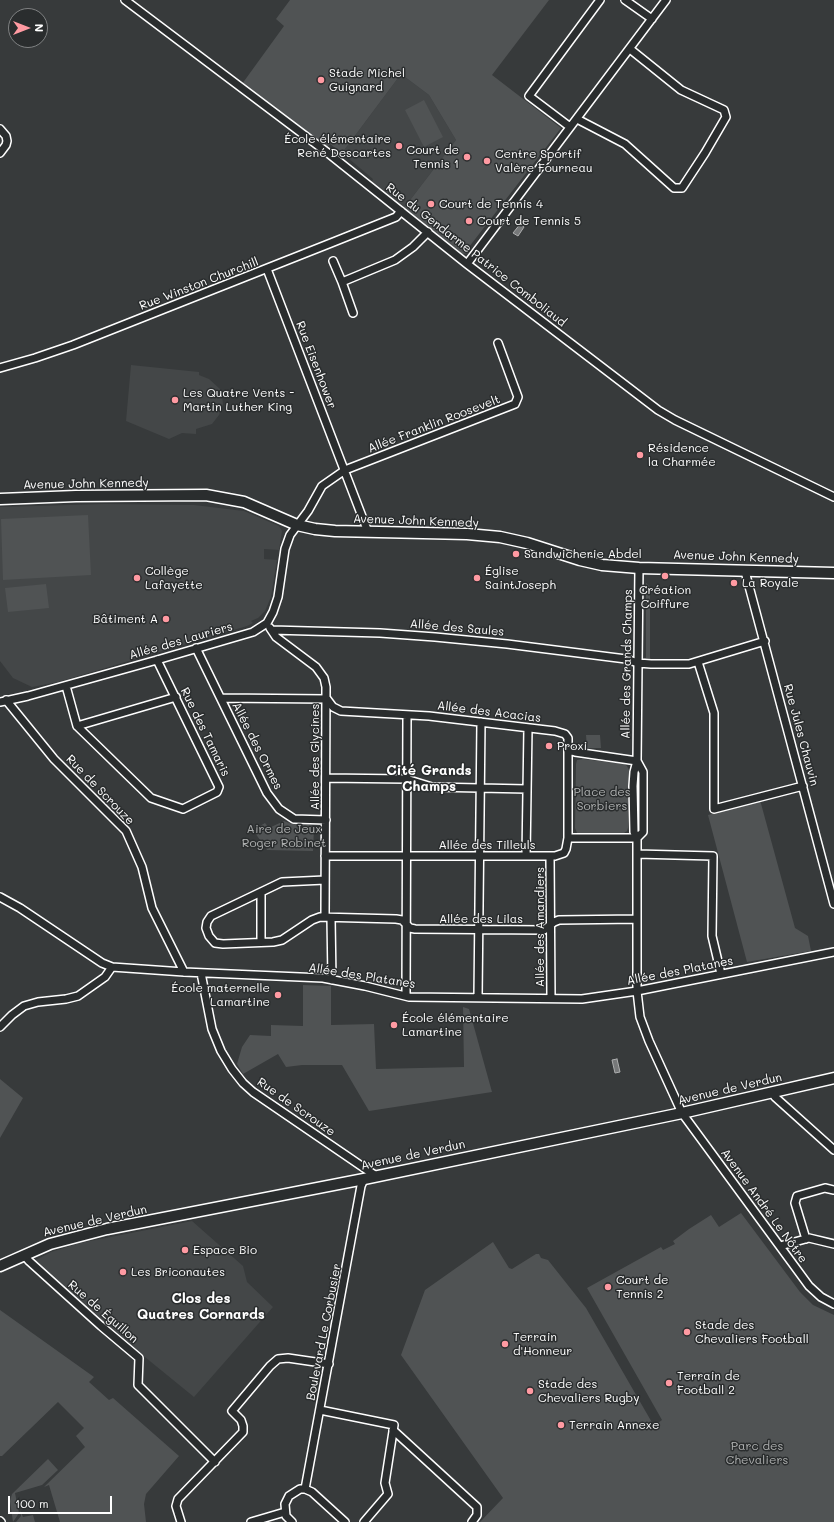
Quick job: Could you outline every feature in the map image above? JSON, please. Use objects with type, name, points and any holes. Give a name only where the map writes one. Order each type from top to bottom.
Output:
[{"type":"main road","name":"Avenue John Kennedy","points":[[0,499],[76,496],[206,495],[244,502],[297,526],[335,531],[467,534],[500,537],[527,543],[580,560],[602,565],[639,568],[834,573]]},
{"type":"main road","name":"Avenue de Verdun","points":[[0,1266],[61,1240],[682,1113],[834,1078]]},
{"type":"street","name":"Rue du Gendarme Patrice Comboliaud","points":[[124,0],[328,153],[467,264],[658,410],[675,420],[834,498]]},
{"type":"street","points":[[570,127],[529,96],[600,0]]},
{"type":"street","points":[[625,0],[652,19]]},
{"type":"street","points":[[467,264],[666,0]]},
{"type":"street","points":[[577,119],[625,144],[674,188],[682,188],[726,117],[724,110],[681,90],[630,49]]},
{"type":"street","points":[[0,129],[7,141],[0,153]]},
{"type":"street","name":"Rue Winston Churchill","points":[[0,368],[73,345],[396,217],[401,211]]},
{"type":"street","points":[[342,282],[396,260],[413,247],[428,232]]},
{"type":"street","points":[[332,260],[353,313]]},
{"type":"street","name":"Rue Eisenhower","points":[[267,269],[368,532]]},
{"type":"street","name":"Allée Franklin Roosevelt","points":[[345,470],[516,404],[518,396],[498,344]]},
{"type":"street","points":[[267,623],[273,612],[278,597],[286,549],[290,535],[308,511],[322,486],[345,470]]},
{"type":"street","name":"Allée des Grands Champs","points":[[639,568],[637,761],[643,772],[643,832],[637,838],[637,991],[640,1017],[682,1113]]},
{"type":"street","name":"Rue Jules Chauvin","points":[[746,570],[746,575],[765,641],[834,904]]},
{"type":"street","name":"Allée des Glycines","points":[[267,623],[276,637],[316,667],[324,678],[327,699],[325,880],[332,980]]},
{"type":"street","name":"Allée des Lauriers","points":[[3,701],[66,686],[253,632],[267,623]]},
{"type":"street","name":"Allée des Saules","points":[[272,630],[380,632],[435,636],[626,659],[638,663],[690,664],[765,641]]},
{"type":"street","name":"Allée des Ormes","points":[[196,648],[267,793],[280,809],[294,819],[326,820]]},
{"type":"street","name":"Rue des Tamaris","points":[[66,686],[78,726],[151,798],[183,808],[217,792],[219,787],[157,660]]},
{"type":"street","points":[[698,662],[714,713],[714,809],[803,786]]},
{"type":"street","points":[[78,726],[176,697]]},
{"type":"street","points":[[221,698],[327,699]]},
{"type":"street","name":"Allée des Acacias","points":[[327,699],[333,707],[341,711],[407,715],[555,731],[565,734],[568,738],[568,750]]},
{"type":"street","name":"Rue de Scrouze","points":[[3,701],[54,759],[126,831],[142,867],[152,908],[184,972]]},
{"type":"street","points":[[406,996],[405,922],[407,715]]},
{"type":"street","points":[[478,998],[481,722]]},
{"type":"street","points":[[526,856],[528,728]]},
{"type":"street","points":[[637,761],[568,750],[568,838],[637,838]]},
{"type":"street","points":[[326,778],[406,779],[432,787],[527,789]]},
{"type":"street","name":"Allée des Tilleuls","points":[[326,856],[550,856],[564,853],[568,838]]},
{"type":"street","points":[[637,854],[712,856],[712,936],[721,974]]},
{"type":"street","name":"Allée des Amandiers","points":[[550,856],[551,998]]},
{"type":"street","points":[[261,942],[261,892],[282,882],[325,880]]},
{"type":"street","name":"Allée des Lilas","points":[[261,892],[211,916],[207,922],[206,928],[209,936],[215,942],[223,944],[282,940],[312,920],[328,918],[396,919],[405,922],[410,928],[415,929],[479,930],[544,930],[559,920],[637,919]]},
{"type":"street","name":"Allée des Platanes","points":[[0,897],[20,908],[102,963],[112,967],[201,973],[323,978],[406,996],[582,999],[637,991],[834,952]]},
{"type":"street","points":[[0,1027],[24,1006],[38,1002],[78,996],[105,977],[112,967]]},
{"type":"street","name":"Rue de Scrouze","points":[[201,973],[212,1030],[221,1051],[232,1069],[243,1082],[253,1092],[376,1176]]},
{"type":"street","points":[[772,1092],[775,1097],[834,1150]]},
{"type":"street","name":"Avenue André Le Nôtre","points":[[682,1113],[809,1286],[821,1297],[834,1304]]},
{"type":"street","name":"Boulevard Le Corbusier","points":[[305,1489],[361,1186],[364,1179]]},
{"type":"street","points":[[806,1239],[795,1203],[797,1196],[825,1188],[834,1190]]},
{"type":"street","points":[[780,1246],[809,1238],[834,1244]]},
{"type":"street","name":"Rue de Éguillon","points":[[24,1255],[101,1326],[139,1358],[138,1385],[215,1462]]},
{"type":"street","points":[[181,1522],[176,1506],[178,1499],[243,1432],[241,1420],[232,1411],[270,1366],[278,1359],[288,1358],[329,1364]]},
{"type":"street","points":[[320,1410],[394,1425],[385,1483],[388,1494],[364,1522]]},
{"type":"street","points":[[393,1430],[477,1507],[477,1515],[472,1522]]},
{"type":"street","points":[[292,1522],[286,1516],[285,1504],[289,1496],[300,1489],[305,1489],[312,1492],[344,1522]]},
{"type":"street","points":[[251,1522],[285,1512]]},
{"type":"shaded area","name":"École élémentaire René Descartes","points":[[401,74],[429,95],[456,140],[404,208],[371,184],[373,179],[342,153]]},
{"type":"shaded area","points":[[521,223],[524,227],[518,236],[513,233]]},
{"type":"shaded area","name":"Les Quatre Vents - Martin Luther King","points":[[131,365],[199,372],[199,375],[209,379],[220,389],[223,404],[219,415],[212,424],[196,429],[196,434],[182,433],[169,439],[126,421]]},
{"type":"shaded area","name":"Collège Lafayette","points":[[104,504],[194,505],[244,511],[279,526],[282,531],[279,550],[264,549],[264,559],[277,560],[271,597],[265,611],[258,618],[251,621],[253,623],[247,626],[58,682],[32,687],[13,678],[0,661],[0,507]]},
{"type":"shaded area","points":[[617,1059],[620,1072],[615,1073],[612,1060]]},
{"type":"shaded area","points":[[192,1221],[243,1266],[247,1282],[273,1307],[194,1397],[124,1340],[34,1261],[51,1252],[80,1243]]},
{"type":"green space","name":"Stade Michel Guignard","points":[[290,0],[549,0],[492,75],[561,128],[469,247],[471,249],[468,253],[462,254],[404,208],[456,140],[429,95],[401,74],[342,153],[330,144],[326,149],[242,84],[284,26],[276,19]]},
{"type":"green space","points":[[424,100],[443,137],[424,147],[405,110]]},
{"type":"green space","points":[[88,515],[91,575],[3,580],[1,519]]},
{"type":"green space","points":[[646,583],[650,587],[650,659],[646,658]]},
{"type":"green space","points":[[46,584],[49,608],[8,612],[5,588]]},
{"type":"green space","points":[[586,735],[600,735],[601,748],[587,748]]},
{"type":"green space","name":"Place des Sorbiers","points":[[583,759],[624,764],[627,766],[629,770],[628,828],[624,833],[577,833],[575,828],[576,764],[577,760]]},
{"type":"green space","points":[[760,800],[795,928],[808,936],[811,951],[747,962],[708,815]]},
{"type":"green space","name":"Aire de Jeux Roger Robinet","points":[[284,821],[292,824],[311,825],[314,828],[313,851],[267,850],[253,830],[265,823],[269,828]]},
{"type":"green space","points":[[303,985],[331,986],[331,1025],[374,1024],[376,1069],[464,1067],[463,1007],[469,1009],[492,1092],[369,1111],[342,1065],[302,1065],[286,1067],[278,1054],[243,1074],[237,1064],[242,1047],[250,1035],[271,1036],[271,1025],[303,1026]]},
{"type":"green space","points":[[0,1079],[23,1098],[0,1138]]},
{"type":"green space","name":"Parc des Chevaliers","points":[[741,1213],[800,1292],[813,1305],[834,1315],[834,1522],[480,1522],[503,1498],[401,1355],[425,1290],[493,1242],[509,1268],[512,1269],[536,1254],[539,1254],[541,1258],[548,1260],[586,1308],[654,1426],[662,1420],[587,1288],[661,1247],[663,1250],[675,1244],[673,1241],[711,1215],[719,1227]]},
{"type":"green space","points":[[0,1310],[94,1377],[89,1382],[109,1400],[113,1398],[179,1456],[146,1494],[144,1504],[146,1522],[60,1522],[49,1485],[44,1487],[85,1447],[76,1436],[84,1428],[58,1402],[2,1456],[0,1456]]},
{"type":"green space","points":[[48,1459],[58,1470],[42,1485],[15,1493],[19,1513],[13,1522],[10,1501],[12,1494]]},
{"type":"green space","points":[[20,1510],[23,1517],[33,1515],[35,1522],[16,1522],[21,1516]]},
{"type":"place","name":"Stade Michel Guignard","points":[[321,80]]},
{"type":"place","name":"École élémentaire René Descartes","points":[[399,146]]},
{"type":"place","name":"Court de Tennis 1","points":[[467,157]]},
{"type":"place","name":"Centre Sportif Valère Fourneau","points":[[487,161]]},
{"type":"place","name":"Court de Tennis 4","points":[[431,204]]},
{"type":"place","name":"Court de Tennis 5","points":[[469,221]]},
{"type":"place","name":"Les Quatre Vents - Martin Luther King","points":[[175,400]]},
{"type":"place","name":"Résidence la Charmée","points":[[640,455]]},
{"type":"place","name":"Sandwicherie Abdel","points":[[516,554]]},
{"type":"place","name":"Création Coiffure","points":[[665,576]]},
{"type":"place","name":"Collège Lafayette","points":[[137,578]]},
{"type":"place","name":"Église SaintJoseph","points":[[477,578]]},
{"type":"place","name":"La Royale","points":[[734,583]]},
{"type":"place","name":"Bâtiment A","points":[[166,619]]},
{"type":"place","name":"Proxi","points":[[549,746]]},
{"type":"place","name":"École maternelle Lamartine","points":[[278,995]]},
{"type":"place","name":"École élémentaire Lamartine","points":[[394,1025]]},
{"type":"place","name":"Espace Bio","points":[[185,1250]]},
{"type":"place","name":"Les Briconautes","points":[[123,1272]]},
{"type":"place","name":"Court de Tennis 2","points":[[608,1287]]},
{"type":"place","name":"Stade des Chevaliers Football","points":[[687,1332]]},
{"type":"place","name":"Terrain d'Honneur","points":[[505,1344]]},
{"type":"place","name":"Terrain de Football 2","points":[[669,1383]]},
{"type":"place","name":"Stade des Chevaliers Rugby","points":[[530,1391]]},
{"type":"place","name":"Terrain Annexe","points":[[561,1425]]},
{"type":"district","name":"Cité Grands Champs","points":[[429,780]]},
{"type":"district","name":"Clos des Quatres Cornards","points":[[201,1308]]}]
